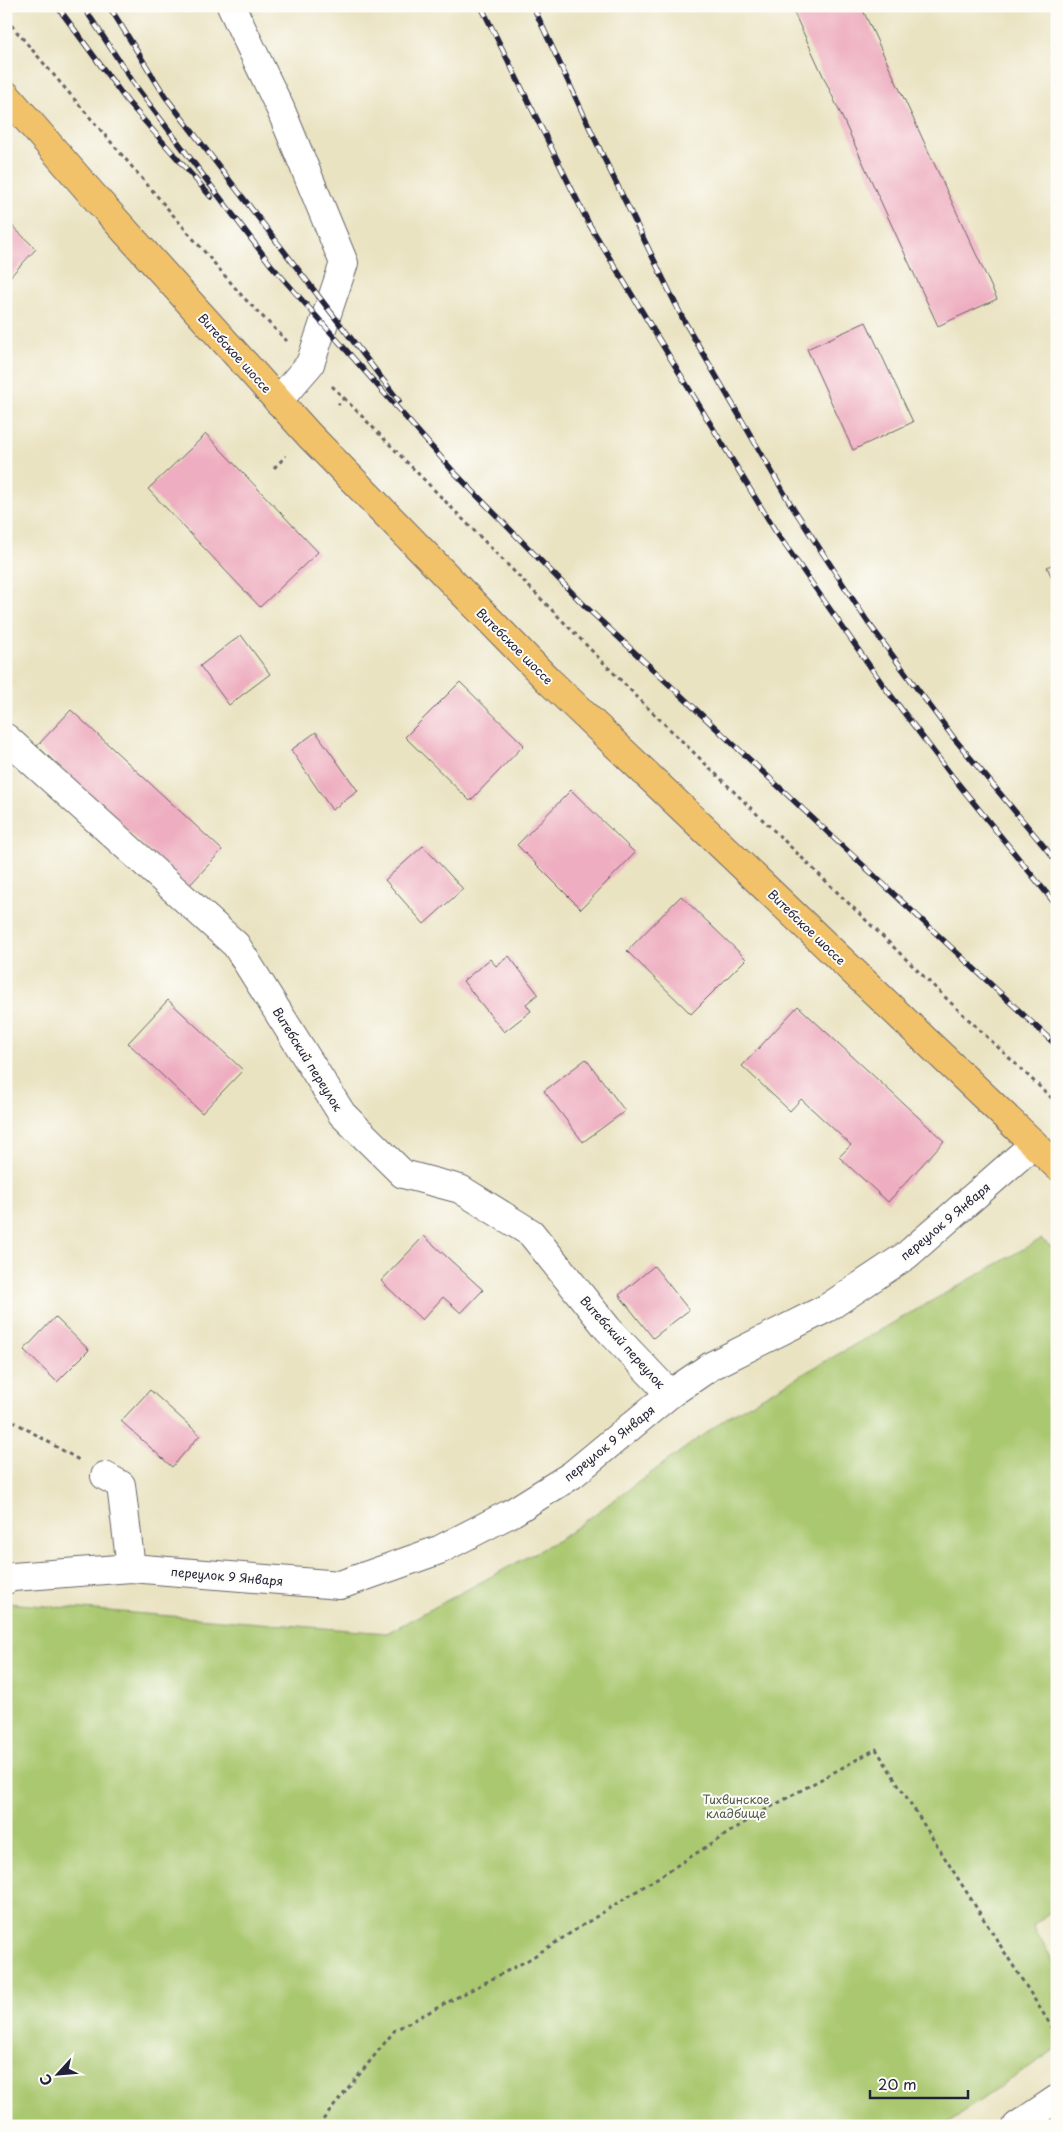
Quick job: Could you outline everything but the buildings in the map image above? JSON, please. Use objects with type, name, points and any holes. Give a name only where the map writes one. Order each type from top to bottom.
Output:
[{"type":"main road","name":"Витебское шоссе","points":[[6,94],[91,193],[278,401],[548,680],[1057,1166]]},
{"type":"street","points":[[231,6],[280,108],[344,263],[310,364],[278,401]]},
{"type":"street","name":"Витебский переулок","points":[[6,738],[236,945],[342,1114],[403,1174],[460,1189],[531,1233],[608,1329],[670,1394]]},
{"type":"street","name":"переулок 9 Января","points":[[6,1580],[131,1568],[340,1585],[439,1550],[513,1512],[572,1475],[670,1394],[711,1366],[828,1308],[907,1255],[1034,1144]]},
{"type":"street","points":[[105,1476],[121,1485],[131,1568]]},
{"type":"street","points":[[1017,2126],[1057,2099]]},
{"type":"path","points":[[6,19],[243,297],[646,707],[950,1002],[1057,1102]]},
{"type":"path","points":[[338,405],[344,398]]},
{"type":"path","points":[[274,468],[291,451]]},
{"type":"path","points":[[6,1417],[105,1476]]},
{"type":"path","points":[[318,2126],[395,2030],[528,1960],[758,1814],[876,1749],[1057,2035]]},
{"type":"green space","name":"Тихвинское кладбище","points":[[1041,1239],[1057,1251],[1057,1906],[1033,1926],[1057,1968],[1057,2048],[943,2126],[6,2126],[6,1603],[387,1633],[562,1538],[729,1416]]},
{"type":"railway","points":[[57,6],[127,101],[211,197]]},
{"type":"railway","points":[[83,6],[137,88],[271,265],[453,471],[586,607],[1057,1046]]},
{"type":"railway","points":[[109,6],[165,96],[399,401]]},
{"type":"railway","points":[[481,6],[589,224],[776,532],[883,685],[952,776],[1057,906]]},
{"type":"railway","points":[[533,6],[601,152],[683,319],[790,503],[867,621],[953,737],[1057,862]]}]
